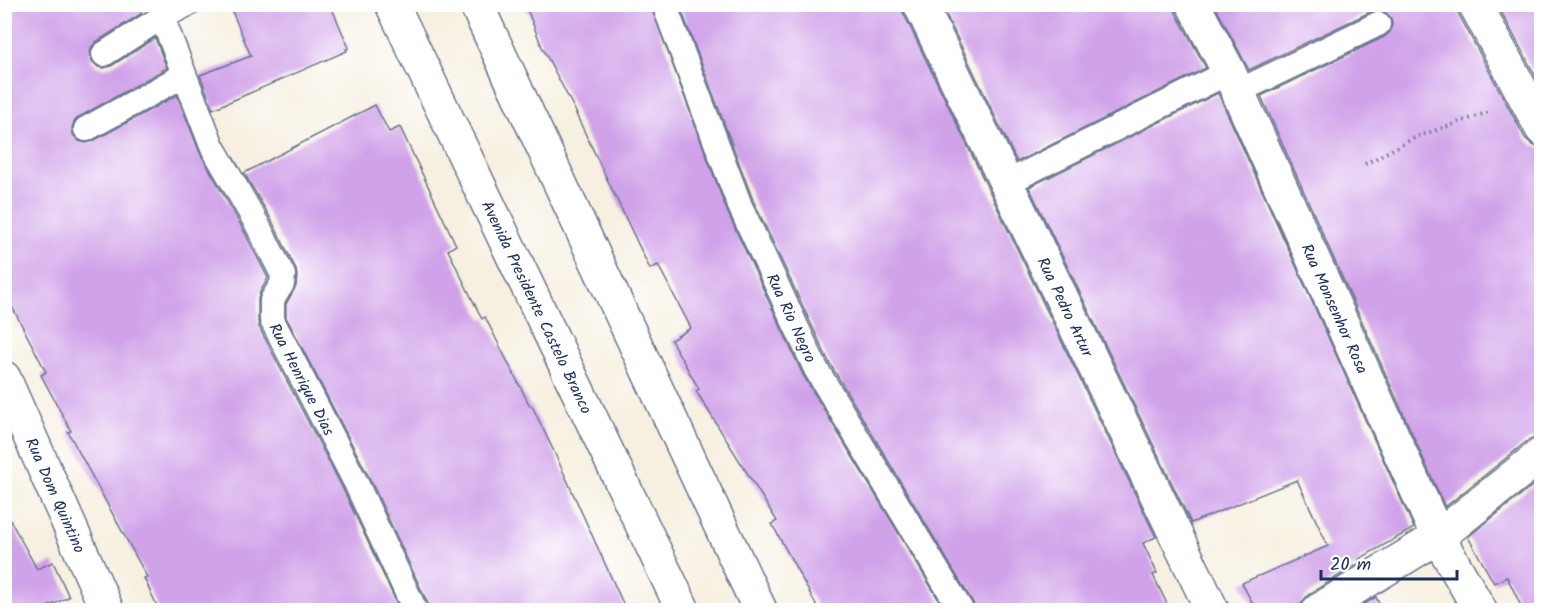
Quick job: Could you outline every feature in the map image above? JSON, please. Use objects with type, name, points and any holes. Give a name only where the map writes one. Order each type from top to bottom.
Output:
[{"type":"street","name":"Avenida Presidente Castelo Branco","points":[[392,4],[683,610]]},
{"type":"street","points":[[476,4],[760,610]]},
{"type":"street","name":"Rua Pedro Artur","points":[[920,4],[1212,610]]},
{"type":"street","name":"Rua Monsenhor Rosa","points":[[1193,4],[1233,82],[1438,537],[1480,610]]},
{"type":"street","points":[[1475,4],[1542,129]]},
{"type":"street","name":"Rua Dom Quintino","points":[[4,378],[107,610]]},
{"type":"street","points":[[1319,610],[1438,537],[1542,454]]},
{"type":"lane","points":[[104,54],[162,17],[188,4]]},
{"type":"lane","name":"Rua Rio Negro","points":[[664,4],[740,206],[816,369],[961,610]]},
{"type":"lane","name":"Rua Henrique Dias","points":[[162,17],[212,146],[257,224],[283,275],[282,284],[272,300],[272,320],[356,483],[415,610]]},
{"type":"lane","points":[[1006,183],[1233,82],[1378,24]]},
{"type":"lane","points":[[86,129],[184,75]]},
{"type":"path","points":[[1365,164],[1416,137],[1525,99]]},
{"type":"building","points":[[4,4],[136,4],[142,13],[96,42],[91,48],[92,61],[98,67],[111,66],[155,38],[167,68],[79,117],[72,128],[73,135],[79,141],[86,143],[93,141],[177,95],[200,153],[268,278],[258,299],[259,327],[343,489],[400,610],[159,610],[144,578],[147,577],[68,432],[71,431],[41,375],[46,372],[4,291]]},
{"type":"building","points":[[229,4],[330,4],[349,48],[346,49],[347,51],[213,109],[200,75],[251,56]]},
{"type":"building","points":[[525,4],[650,4],[727,211],[803,375],[945,610],[819,610],[772,524],[777,521],[696,391],[699,389],[671,340],[691,328],[658,265],[650,269],[577,114],[542,47]]},
{"type":"building","points":[[679,4],[902,4],[903,12],[1156,537],[1143,543],[1157,573],[1153,575],[1170,610],[975,610],[973,603],[829,362],[753,200]]},
{"type":"building","points":[[941,4],[1174,4],[1176,13],[1206,68],[1017,162]]},
{"type":"building","points":[[1214,4],[1456,4],[1458,13],[1525,138],[1533,145],[1542,148],[1542,436],[1530,439],[1445,507],[1261,96],[1384,37],[1390,32],[1391,18],[1385,12],[1372,11],[1249,70]]},
{"type":"building","points":[[1497,4],[1542,4],[1542,88]]},
{"type":"building","points":[[1218,93],[1414,528],[1359,559],[1360,563],[1309,594],[1302,602],[1300,610],[1256,610],[1242,583],[1328,546],[1297,480],[1191,523],[1029,187]]},
{"type":"building","points":[[375,105],[389,132],[400,127],[456,245],[448,250],[482,319],[485,317],[532,406],[626,610],[429,610],[369,477],[286,317],[286,304],[296,286],[296,269],[270,217],[244,173]]},
{"type":"building","points":[[1542,478],[1542,610],[1523,610],[1507,577],[1494,583],[1468,537]]},
{"type":"building","points":[[4,509],[37,569],[53,562],[69,597],[41,610],[4,610]]},
{"type":"building","points":[[1376,597],[1382,610],[1354,610]]}]
